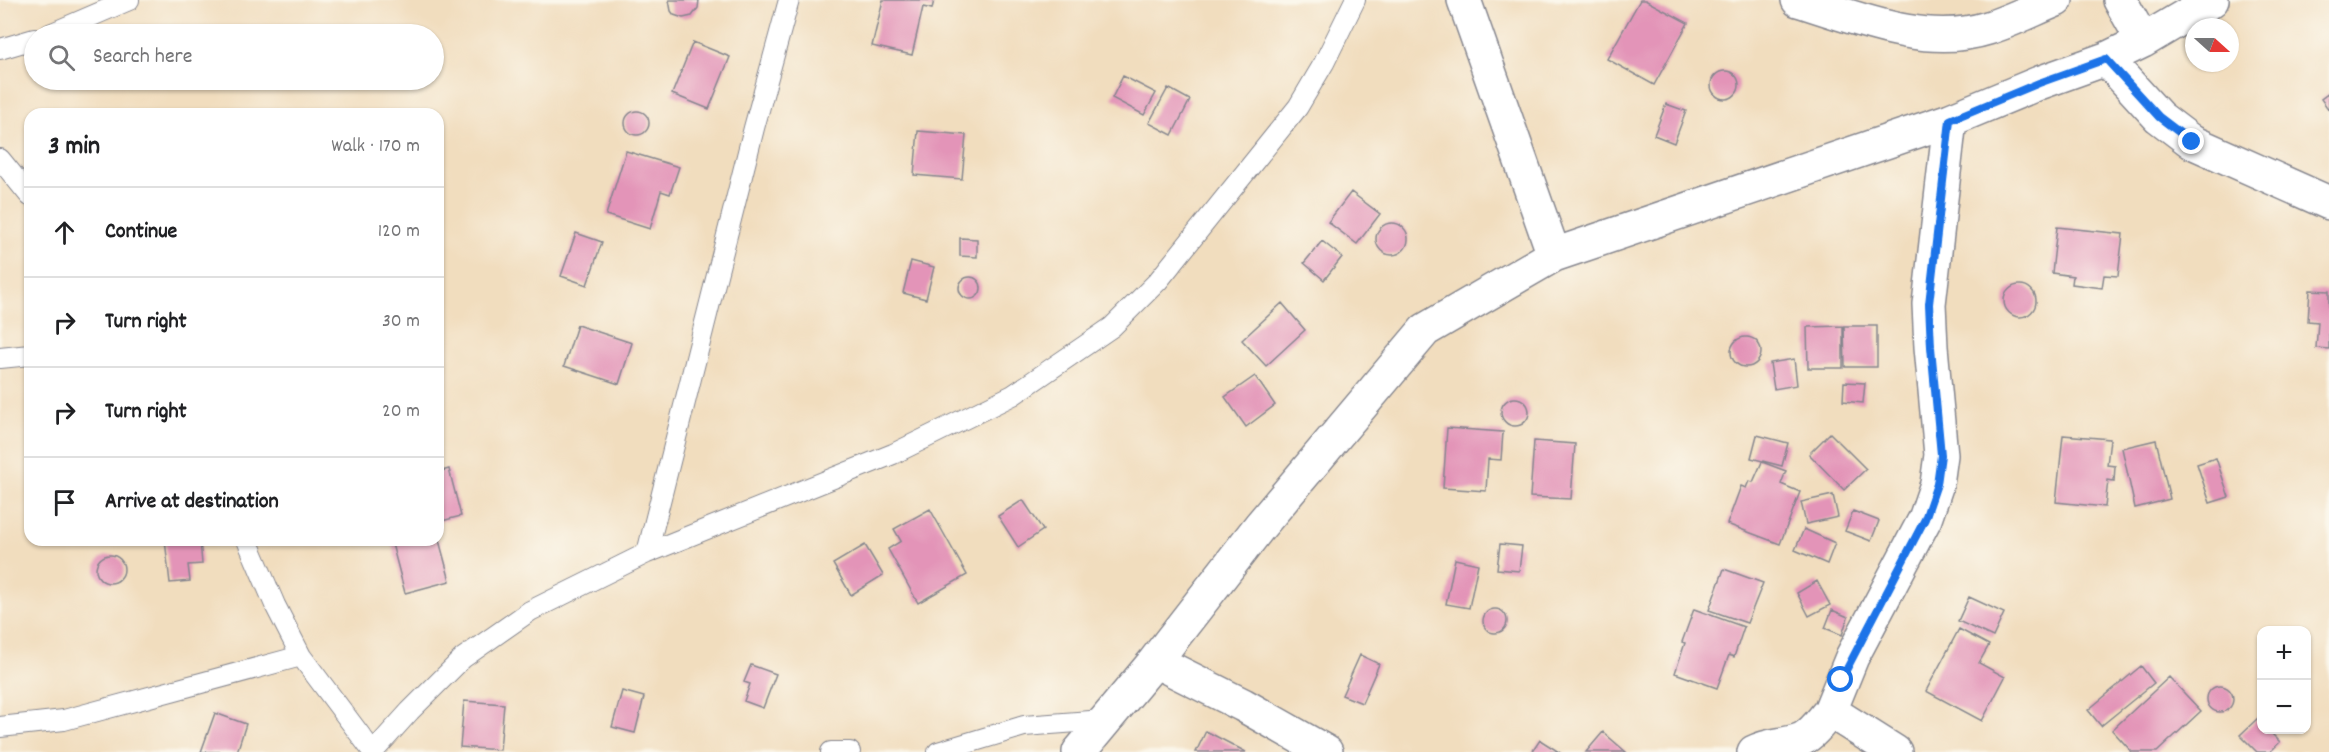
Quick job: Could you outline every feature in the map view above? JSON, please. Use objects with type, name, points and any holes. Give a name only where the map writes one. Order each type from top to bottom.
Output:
[{"type":"street","points":[[1464,0],[1554,255]]},
{"type":"street","points":[[1798,0],[1896,29],[1950,34],[1986,28],[2056,0]]},
{"type":"street","points":[[2120,0],[2143,41]]},
{"type":"street","points":[[1079,752],[1155,660],[1260,526],[1425,330],[1554,255],[1950,120],[2039,83],[2106,59],[2143,41],[2212,0]]},
{"type":"street","points":[[2106,59],[2159,117],[2192,142],[2329,203]]},
{"type":"street","points":[[1754,752],[1766,746],[1802,739],[1814,730],[1830,711],[1852,657],[1925,519],[1937,484],[1941,455],[1929,304],[1950,120]]},
{"type":"street","points":[[1155,660],[1243,705],[1326,752]]},
{"type":"street","points":[[1830,711],[1895,752]]},
{"type":"lane","points":[[73,24],[129,0]]},
{"type":"lane","points":[[647,553],[754,128],[789,0]]},
{"type":"lane","points":[[250,546],[275,605],[301,656],[373,752],[463,658],[530,611],[647,553],[893,454],[1013,395],[1112,327],[1158,281],[1298,107],[1324,63],[1355,0]]},
{"type":"lane","points":[[0,49],[24,42]]},
{"type":"lane","points":[[0,159],[24,189]]},
{"type":"lane","points":[[0,358],[24,356]]},
{"type":"lane","points":[[0,727],[64,720],[301,656]]},
{"type":"lane","points":[[938,752],[1024,726],[1104,720]]},
{"type":"lane","points":[[831,752],[850,752]]},
{"type":"building","points":[[669,0],[699,0],[698,8],[692,16],[683,18],[674,15]]},
{"type":"building","points":[[883,0],[934,0],[932,9],[923,7],[912,55],[872,46]]},
{"type":"building","points":[[1640,0],[1645,0],[1688,23],[1654,85],[1607,59]]},
{"type":"building","points":[[693,42],[730,57],[709,109],[672,94]]},
{"type":"building","points":[[1725,71],[1735,75],[1739,85],[1735,95],[1725,99],[1715,95],[1711,85],[1715,75]]},
{"type":"building","points":[[1123,76],[1156,93],[1144,115],[1112,98]]},
{"type":"building","points":[[1168,88],[1190,100],[1172,135],[1149,123]]},
{"type":"building","points":[[2329,93],[2329,110],[2321,99]]},
{"type":"building","points":[[1666,104],[1686,111],[1674,143],[1654,135]]},
{"type":"building","points":[[637,111],[645,115],[649,123],[645,131],[637,135],[629,131],[625,123],[629,115]]},
{"type":"building","points":[[918,131],[966,135],[962,179],[914,175]]},
{"type":"building","points":[[626,151],[679,167],[670,194],[661,191],[650,229],[606,215]]},
{"type":"building","points":[[1351,192],[1380,214],[1357,244],[1328,222]]},
{"type":"building","points":[[1392,223],[1403,228],[1408,239],[1403,250],[1392,255],[1381,250],[1376,239],[1381,228]]},
{"type":"building","points":[[2057,227],[2123,234],[2118,276],[2104,275],[2102,288],[2072,284],[2073,276],[2052,273]]},
{"type":"building","points":[[576,233],[602,242],[587,285],[561,276]]},
{"type":"building","points":[[960,238],[977,239],[977,257],[960,256]]},
{"type":"building","points":[[1322,241],[1342,257],[1324,280],[1304,263]]},
{"type":"building","points":[[911,261],[934,267],[926,299],[903,293]]},
{"type":"building","points":[[970,277],[978,280],[981,288],[978,296],[970,299],[962,296],[959,288],[962,280]]},
{"type":"building","points":[[2020,285],[2031,290],[2036,301],[2031,312],[2020,317],[2009,312],[2004,301],[2009,290]]},
{"type":"building","points":[[2310,290],[2329,291],[2329,349],[2316,348],[2318,322],[2308,321]]},
{"type":"building","points":[[1282,303],[1305,330],[1266,366],[1242,340]]},
{"type":"building","points":[[577,325],[632,343],[619,384],[564,366]]},
{"type":"building","points":[[1843,326],[1843,368],[1808,368],[1807,327]]},
{"type":"building","points":[[1844,326],[1877,326],[1877,367],[1845,367]]},
{"type":"building","points":[[1746,337],[1752,338],[1760,346],[1760,358],[1752,366],[1746,367],[1740,366],[1732,358],[1731,352],[1732,346],[1740,338]]},
{"type":"building","points":[[1794,359],[1797,385],[1774,389],[1770,363]]},
{"type":"building","points":[[1255,376],[1275,405],[1246,427],[1225,397]]},
{"type":"building","points":[[1844,382],[1865,383],[1863,403],[1843,401]]},
{"type":"building","points":[[1515,398],[1525,402],[1529,412],[1525,422],[1515,426],[1505,422],[1501,412],[1505,402]]},
{"type":"building","points":[[1447,428],[1503,432],[1501,460],[1488,459],[1486,491],[1443,488]]},
{"type":"building","points":[[1830,433],[1866,469],[1844,490],[1809,454]]},
{"type":"building","points":[[1757,435],[1788,443],[1782,466],[1751,458]]},
{"type":"building","points":[[2063,435],[2110,439],[2107,465],[2115,466],[2114,481],[2108,480],[2105,507],[2056,502]]},
{"type":"building","points":[[2156,440],[2170,499],[2135,508],[2122,448]]},
{"type":"building","points":[[1534,441],[1575,444],[1571,499],[1530,497]]},
{"type":"building","points":[[2216,458],[2229,497],[2210,503],[2197,464]]},
{"type":"building","points":[[1762,462],[1786,471],[1781,484],[1800,492],[1780,544],[1727,524],[1741,486],[1746,488],[1749,481],[1753,482]]},
{"type":"building","points":[[449,469],[461,516],[444,520],[444,470]]},
{"type":"building","points":[[1833,495],[1838,517],[1806,524],[1801,502]]},
{"type":"building","points":[[1023,500],[1043,530],[1018,547],[998,516]]},
{"type":"building","points":[[930,509],[967,575],[918,603],[888,549],[901,541],[894,529]]},
{"type":"building","points":[[1853,511],[1879,521],[1871,541],[1845,531]]},
{"type":"building","points":[[1804,529],[1835,543],[1827,564],[1795,550]]},
{"type":"building","points":[[1500,544],[1522,546],[1519,571],[1497,569]]},
{"type":"building","points":[[865,545],[883,575],[851,595],[833,564]]},
{"type":"building","points":[[166,546],[200,546],[202,564],[188,565],[190,581],[170,583]]},
{"type":"building","points":[[393,546],[441,546],[450,581],[405,593]]},
{"type":"building","points":[[110,555],[120,559],[124,569],[120,579],[110,583],[100,579],[96,569],[100,559]]},
{"type":"building","points":[[1455,559],[1478,564],[1469,608],[1446,604]]},
{"type":"building","points":[[1724,569],[1763,583],[1747,623],[1709,610]]},
{"type":"building","points":[[1817,581],[1830,605],[1809,616],[1797,593]]},
{"type":"building","points":[[1969,597],[2004,613],[1993,637],[1958,621]]},
{"type":"building","points":[[1495,609],[1504,612],[1507,621],[1504,630],[1495,633],[1486,630],[1483,621],[1486,612]]},
{"type":"building","points":[[1694,609],[1744,627],[1734,657],[1729,655],[1717,688],[1675,673],[1685,643],[1682,642]]},
{"type":"building","points":[[1832,610],[1848,617],[1842,635],[1825,628]]},
{"type":"building","points":[[1959,629],[1989,645],[1979,663],[2005,677],[1982,721],[1926,691]]},
{"type":"building","points":[[1360,655],[1379,664],[1362,703],[1342,695]]},
{"type":"building","points":[[751,665],[776,674],[763,708],[744,701],[750,684],[744,682]]},
{"type":"building","points":[[2141,666],[2154,683],[2101,726],[2088,710]]},
{"type":"building","points":[[2169,677],[2201,711],[2157,752],[2132,752],[2112,730]]},
{"type":"building","points":[[2220,686],[2229,690],[2233,699],[2229,708],[2220,712],[2211,708],[2207,699],[2211,690]]},
{"type":"building","points":[[622,691],[644,697],[635,733],[612,727]]},
{"type":"building","points":[[464,701],[504,704],[500,750],[460,747]]},
{"type":"building","points":[[215,713],[246,724],[237,752],[201,752]]},
{"type":"building","points":[[2257,719],[2257,734],[2272,734],[2280,742],[2270,752],[2257,752],[2240,735]]},
{"type":"building","points":[[1206,731],[1246,752],[1196,752]]},
{"type":"building","points":[[1603,732],[1626,752],[1586,752]]},
{"type":"building","points":[[1540,740],[1559,752],[1532,752]]},
{"type":"route","points":[[1841,680],[1925,519],[1937,484],[1941,455],[1929,304],[1950,120],[2039,83],[2106,59],[2159,117],[2192,142]]}]
